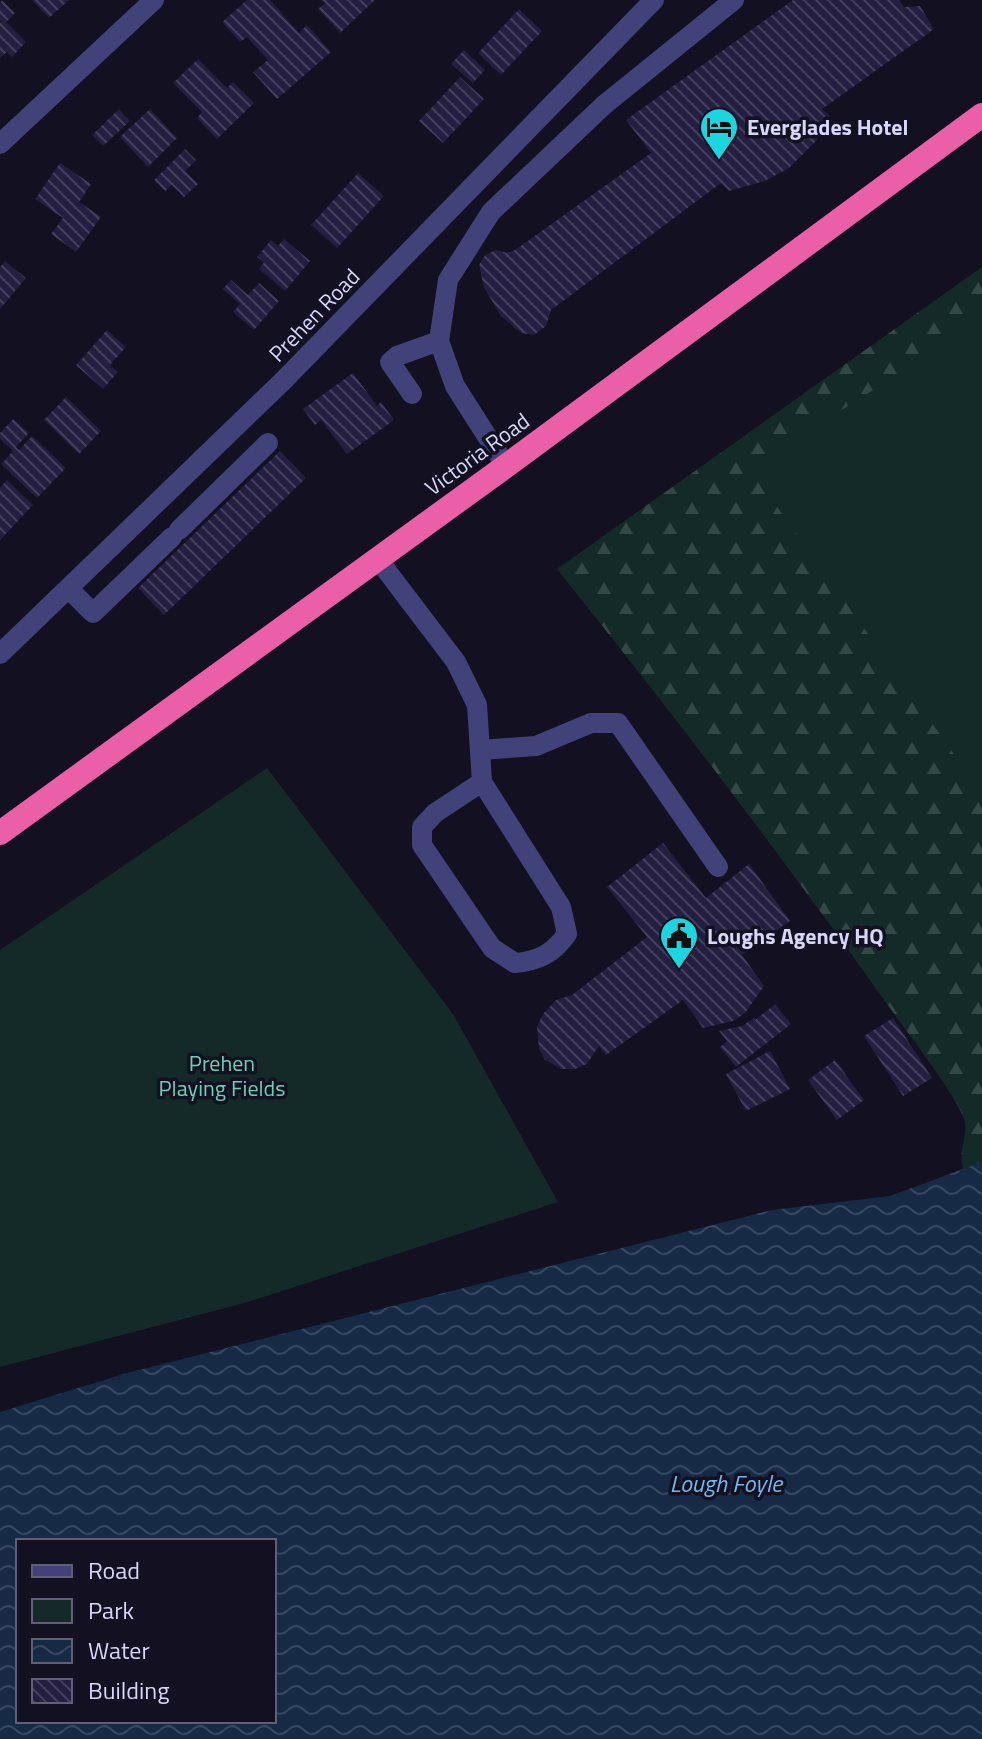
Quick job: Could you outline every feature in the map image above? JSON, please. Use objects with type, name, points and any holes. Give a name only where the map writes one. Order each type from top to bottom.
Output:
[{"type":"highway","name":"Victoria Road","points":[[0,833],[982,115]]},
{"type":"street","points":[[0,144],[154,0]]},
{"type":"street","points":[[506,466],[455,386],[439,341],[448,280],[491,212],[604,105],[734,0]]},
{"type":"street","name":"Prehen Road","points":[[0,654],[227,436],[652,1]]},
{"type":"street","points":[[412,394],[390,362],[397,356],[439,341]]},
{"type":"street","points":[[227,436],[250,460]]},
{"type":"street","points":[[70,590],[93,613],[268,443]]},
{"type":"street","points":[[171,490],[195,514]]},
{"type":"street","points":[[123,538],[145,563]]},
{"type":"street","points":[[377,558],[456,662],[477,705],[482,782],[561,907],[567,934],[557,949],[534,961],[515,963],[492,948],[422,845],[422,827],[435,813],[482,782]]},
{"type":"street","points":[[481,750],[536,746],[591,723],[618,723],[718,867]]},
{"type":"green space","points":[[982,267],[982,1162],[963,1169],[961,1157],[965,1122],[945,1085],[687,734],[557,569]]},
{"type":"green space","points":[[982,320],[982,793],[750,469]]},
{"type":"green space","name":"Prehen Playing Fields","points":[[267,768],[453,1014],[558,1202],[248,1302],[0,1367],[0,950]]},
{"type":"water","name":"Lough Foyle","points":[[982,1162],[982,1739],[0,1739],[0,1412],[127,1373],[772,1210],[890,1196]]},
{"type":"building","points":[[2,0],[15,13],[6,22],[26,42],[12,57],[7,52],[0,58],[0,3]]},
{"type":"building","points":[[32,0],[69,0],[49,18]]},
{"type":"building","points":[[247,0],[270,0],[299,33],[307,25],[331,52],[277,99],[253,72],[268,60],[247,37],[240,42],[222,22]]},
{"type":"building","points":[[321,0],[375,0],[340,33],[318,9],[325,3]]},
{"type":"building","name":"Everglades Hotel","points":[[793,0],[899,0],[904,7],[920,6],[934,29],[822,109],[831,117],[819,138],[789,168],[765,181],[729,191],[721,183],[551,310],[546,326],[534,335],[521,333],[501,316],[484,287],[479,265],[485,255],[496,250],[507,253],[515,250],[651,153],[626,120]]},
{"type":"building","points":[[519,9],[542,31],[501,75],[478,53]]},
{"type":"building","points":[[464,50],[485,70],[473,83],[451,64]]},
{"type":"building","points":[[198,59],[227,88],[233,82],[254,103],[217,139],[197,118],[202,112],[173,83]]},
{"type":"building","points":[[460,77],[484,99],[443,143],[419,121]]},
{"type":"building","points":[[119,109],[130,121],[103,146],[92,135]]},
{"type":"building","points":[[150,109],[177,138],[148,167],[120,137]]},
{"type":"building","points":[[185,149],[196,160],[185,171],[198,184],[184,197],[172,185],[165,191],[154,180]]},
{"type":"building","points":[[60,163],[91,184],[79,202],[101,217],[76,252],[51,234],[63,218],[35,199]]},
{"type":"building","points":[[358,173],[384,196],[337,248],[311,225]]},
{"type":"building","points":[[284,239],[310,261],[285,291],[259,269],[264,262],[257,257],[271,240],[278,246]]},
{"type":"building","points":[[5,261],[26,278],[0,309],[0,267]]},
{"type":"building","points":[[231,280],[248,295],[259,283],[279,301],[254,330],[233,312],[240,304],[223,289]]},
{"type":"building","points":[[107,330],[126,347],[110,365],[118,372],[103,389],[76,365]]},
{"type":"building","points":[[353,373],[377,406],[381,402],[394,420],[347,454],[321,420],[315,425],[303,409]]},
{"type":"building","points":[[66,397],[101,431],[79,454],[44,420]]},
{"type":"building","points":[[13,419],[29,433],[16,447],[19,450],[32,436],[66,468],[37,498],[1,464],[13,451],[0,439],[0,433]]},
{"type":"building","points":[[280,451],[306,478],[164,615],[138,588]]},
{"type":"building","points":[[7,480],[33,505],[0,540],[0,488]]},
{"type":"building","name":"Loughs Agency HQ","points":[[663,843],[706,898],[749,864],[790,921],[742,955],[764,986],[745,1013],[733,1021],[703,1028],[683,1000],[606,1055],[599,1046],[587,1064],[575,1069],[562,1069],[545,1060],[539,1049],[537,1027],[543,1014],[556,1000],[572,995],[647,937],[607,887]]},
{"type":"building","points":[[775,1004],[791,1024],[736,1067],[720,1047],[727,1041],[719,1031],[755,1020]]},
{"type":"building","points":[[893,1018],[932,1078],[903,1096],[864,1036]]},
{"type":"building","points":[[770,1051],[790,1089],[746,1111],[726,1074]]},
{"type":"building","points":[[835,1060],[864,1100],[837,1120],[808,1080]]},
{"type":"place","name":"Everglades Hotel","points":[[719,161]]},
{"type":"place","name":"Loughs Agency HQ","points":[[679,970]]}]
